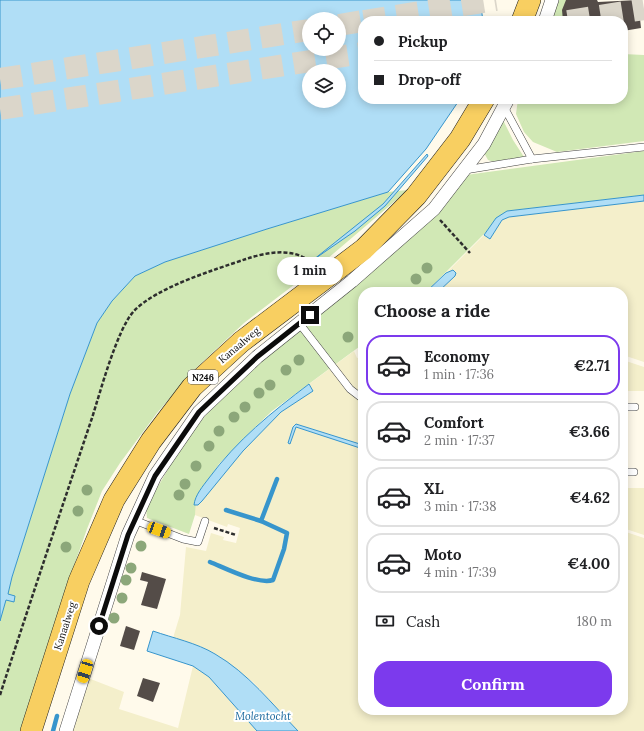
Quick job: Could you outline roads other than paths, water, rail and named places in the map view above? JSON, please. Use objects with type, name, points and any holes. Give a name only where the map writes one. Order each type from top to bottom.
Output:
[{"type":"main road","points":[[524,16],[530,0]]},
{"type":"main road","name":"Kanaalweg","points":[[31,731],[79,581],[114,500],[151,440],[192,387],[241,342],[364,249],[416,196],[460,138],[481,104]]},
{"type":"street","points":[[547,16],[552,0]]},
{"type":"street","points":[[66,731],[134,520],[155,476],[199,412],[257,357],[352,282],[432,211],[484,144],[505,104]]},
{"type":"lane","points":[[506,104],[532,159]]},
{"type":"lane","points":[[465,170],[532,159],[644,147]]},
{"type":"lane","points":[[299,323],[350,389],[358,395]]},
{"type":"lane","points":[[628,407],[635,407]]},
{"type":"lane","points":[[628,472],[634,472]]},
{"type":"lane","points":[[134,520],[183,539],[198,542],[204,523]]},
{"type":"water","points":[[0,0],[480,0],[482,16],[358,16],[358,104],[457,104],[426,149],[388,192],[165,262],[135,276],[112,301],[97,323],[70,394],[12,577],[8,594],[15,596],[14,602],[6,600],[0,621]]},
{"type":"water","points":[[427,154],[428,156],[385,206],[355,231],[313,260],[383,204]]},
{"type":"water","points":[[644,195],[644,201],[509,217],[502,220],[490,239],[484,235],[496,218],[507,211]]},
{"type":"water","points":[[453,270],[456,273],[455,276],[443,287],[431,287],[446,273]]},
{"type":"water","points":[[309,384],[313,391],[281,412],[243,451],[202,501],[198,505],[194,505],[202,487],[231,451],[268,416]]},
{"type":"water","points":[[296,424],[358,443],[358,447],[296,427],[290,444],[288,443],[293,427]]},
{"type":"water","name":"Molentocht","points":[[153,631],[201,647],[227,662],[249,680],[298,731],[257,731],[209,677],[193,666],[147,651]]},
{"type":"waterway","points":[[210,562],[250,578],[267,581],[273,580],[284,549],[287,533],[261,521],[277,479]]},
{"type":"waterway","points":[[226,510],[261,521]]},
{"type":"waterway","points":[[53,731],[57,716]]},
{"type":"tunnel","points":[[395,16],[496,0]]},
{"type":"tunnel","points":[[600,16],[644,9]]},
{"type":"tunnel","points":[[346,24],[358,22]]},
{"type":"tunnel","points":[[0,79],[302,31]]},
{"type":"tunnel","points":[[0,109],[358,54]]}]
